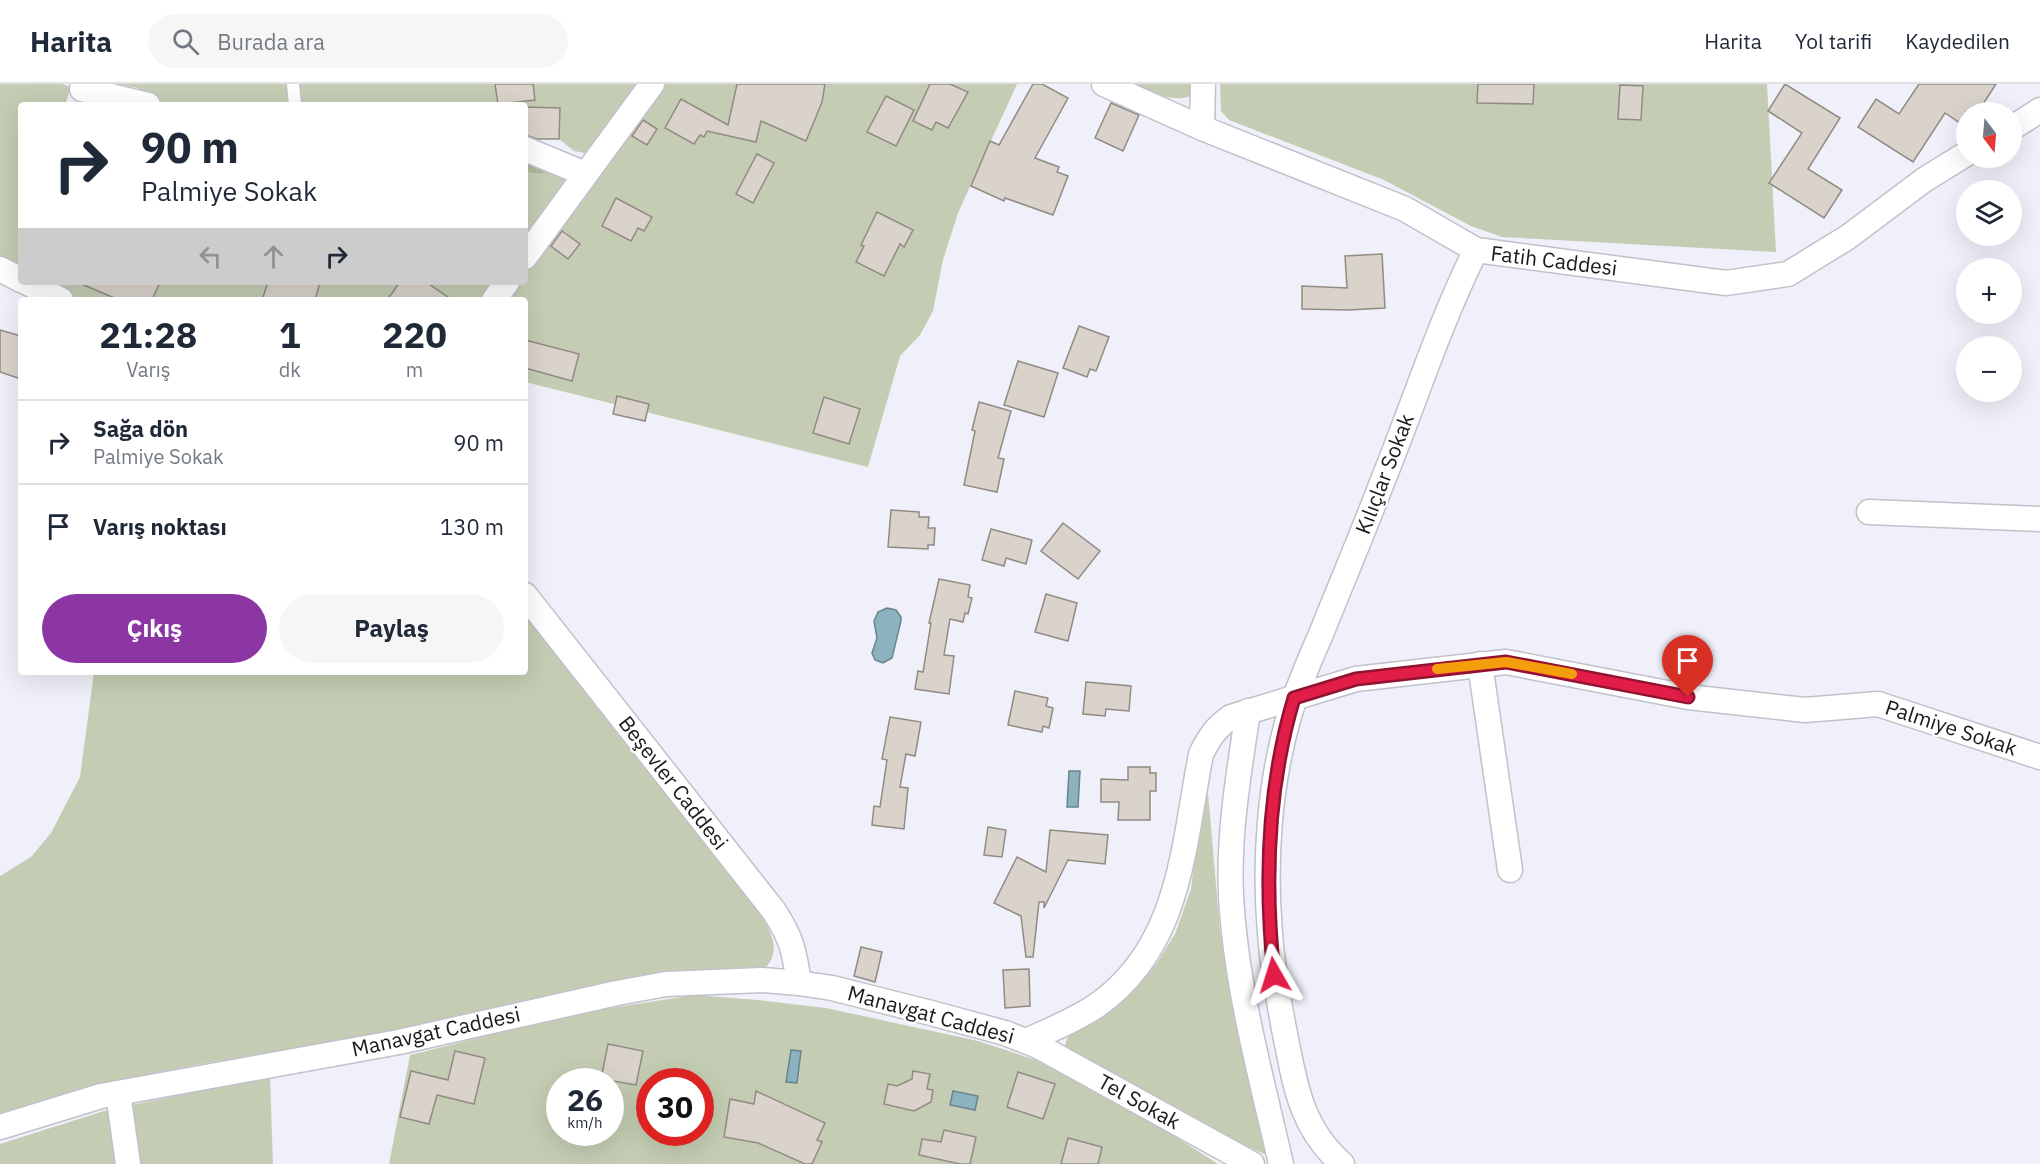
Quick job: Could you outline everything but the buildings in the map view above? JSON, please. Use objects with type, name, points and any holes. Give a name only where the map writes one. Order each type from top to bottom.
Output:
[{"type":"street","points":[[528,253],[652,84]]},
{"type":"street","name":"Fatih Caddesi","points":[[1104,84],[1202,128],[1405,209],[1476,250],[1726,283],[1788,274],[1848,237],[1924,180],[1956,160]]},
{"type":"street","points":[[1202,128],[1203,84]]},
{"type":"street","points":[[82,89],[136,102]]},
{"type":"street","points":[[2022,122],[2040,110]]},
{"type":"street","points":[[528,150],[585,174]]},
{"type":"street","name":"Kılıçlar Sokak","points":[[1294,698],[1382,484],[1453,296],[1476,250]]},
{"type":"street","points":[[0,269],[18,278]]},
{"type":"street","points":[[32,285],[55,297]]},
{"type":"street","points":[[1869,512],[2040,519]]},
{"type":"street","name":"Beşevler Caddesi","points":[[528,599],[774,911],[789,935],[799,983]]},
{"type":"street","name":"Palmiye Sokak","points":[[1294,698],[1356,679],[1506,662],[1688,697],[1805,710],[1878,704],[2040,757]]},
{"type":"street","points":[[1480,664],[1510,870]]},
{"type":"street","points":[[1294,698],[1279,758],[1272,801],[1268,889],[1269,931],[1274,975],[1305,1117],[1317,1138],[1342,1164]]},
{"type":"street","name":"Manavgat Caddesi","points":[[0,1127],[63,1106],[118,1093],[399,1042],[666,984],[762,980],[832,988],[1005,1033],[1026,1041],[1072,1020],[1097,1005],[1126,980],[1158,935],[1173,901],[1182,865],[1201,754],[1219,725],[1231,717],[1294,698]]},
{"type":"street","points":[[1248,711],[1232,822],[1231,894],[1240,979],[1281,1164]]},
{"type":"street","name":"Tel Sokak","points":[[1026,1041],[1250,1163]]},
{"type":"street","points":[[118,1093],[128,1164]]},
{"type":"lane","points":[[293,84],[295,102]]},
{"type":"green space","points":[[0,84],[62,84],[71,87],[66,102],[18,102],[18,269],[0,260]]},
{"type":"green space","points":[[117,84],[637,84],[585,153],[574,151],[559,139],[559,108],[528,107],[528,102],[150,102],[135,99],[138,88]]},
{"type":"green space","points":[[664,84],[1017,84],[958,213],[943,260],[933,311],[920,335],[900,356],[868,467],[528,383],[528,297],[510,297],[518,285],[528,285],[528,270]]},
{"type":"green space","points":[[1131,84],[1192,84],[1192,95],[1185,98],[1170,97]]},
{"type":"green space","points":[[1220,84],[1767,84],[1776,252],[1502,237],[1471,226],[1384,180],[1229,120],[1221,111]]},
{"type":"green space","points":[[528,159],[550,170],[541,174],[528,172]]},
{"type":"green space","points":[[550,170],[568,179],[528,236],[528,172],[541,174]]},
{"type":"green space","points":[[46,285],[494,285],[485,297],[68,297]]},
{"type":"green space","points":[[528,615],[750,897],[771,934],[773,953],[770,962],[763,970],[201,1064],[108,1082],[0,1115],[0,876],[31,857],[51,833],[80,777],[94,675],[528,675]]},
{"type":"green space","points":[[1208,793],[1220,931],[1228,980],[1271,1157],[1231,1139],[1067,1052],[1065,1045],[1068,1036],[1135,989],[1157,963],[1175,934],[1191,889],[1202,798]]},
{"type":"green space","points":[[694,995],[826,1008],[978,1041],[1039,1061],[1143,1116],[1218,1164],[389,1164],[410,1055],[579,1013]]},
{"type":"green space","points":[[270,1077],[273,1164],[0,1164],[0,1144],[107,1110]]},
{"type":"water","points":[[887,608],[896,610],[901,621],[892,658],[883,663],[875,660],[872,653],[877,638],[874,621],[878,612]]},
{"type":"water","points":[[1069,771],[1080,771],[1078,807],[1067,807]]},
{"type":"water","points":[[791,1050],[801,1051],[797,1083],[786,1082]]},
{"type":"water","points":[[953,1091],[978,1096],[975,1110],[950,1105]]},
{"type":"slow traffic","points":[[1437,669],[1506,662],[1572,674]]},
{"type":"route","points":[[1274,975],[1269,931],[1268,889],[1272,801],[1279,758],[1294,698],[1356,679],[1506,662],[1688,697]]}]
